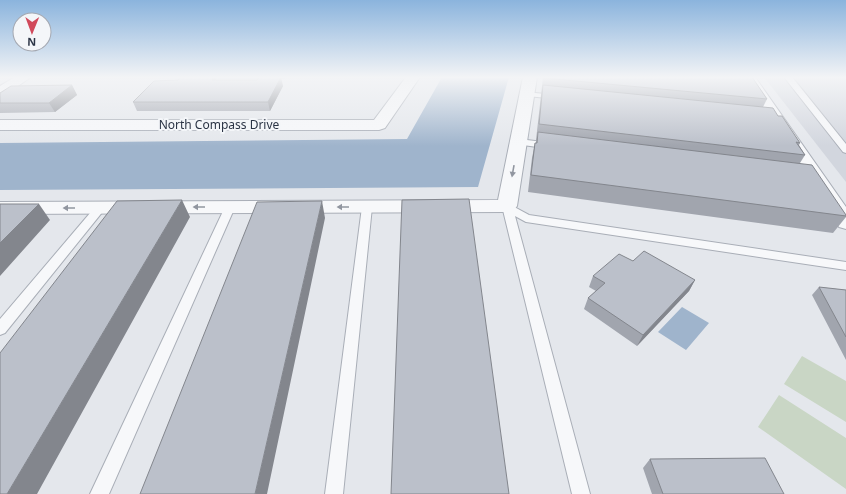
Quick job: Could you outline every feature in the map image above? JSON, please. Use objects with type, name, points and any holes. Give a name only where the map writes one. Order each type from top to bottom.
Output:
[{"type":"street","name":"North Compass Drive","points":[[0,125],[379,125],[397,100]]},
{"type":"street","points":[[0,208],[507,206],[525,100]]},
{"type":"street","points":[[761,100],[808,177],[846,222]]},
{"type":"lane","points":[[806,100],[846,150]]},
{"type":"lane","points":[[518,142],[558,146]]},
{"type":"lane","points":[[334,494],[367,206]]},
{"type":"lane","points":[[507,206],[526,218],[846,266]]},
{"type":"lane","points":[[507,206],[581,494]]},
{"type":"lane","points":[[99,494],[230,207]]},
{"type":"lane","points":[[0,329],[100,208]]},
{"type":"shaded area","points":[[782,100],[846,100],[846,182]]},
{"type":"green space","points":[[802,356],[846,381],[846,422],[784,384]]},
{"type":"green space","points":[[779,395],[846,438],[846,489],[758,427]]},
{"type":"water","points":[[429,100],[503,100],[478,187],[0,190],[0,143],[407,139]]},
{"type":"water","points":[[682,307],[709,323],[686,350],[658,332]]},
{"type":"building","points":[[0,100],[53,100],[49,103],[0,103]]},
{"type":"building","points":[[135,100],[269,100],[268,102],[133,102]]},
{"type":"building","points":[[541,100],[694,100],[773,108],[778,116],[782,116],[800,143],[796,142],[805,155],[539,124]]},
{"type":"building","points":[[538,132],[812,165],[846,216],[531,175]]},
{"type":"building","points":[[469,199],[509,494],[391,494],[402,200]]},
{"type":"building","points":[[182,200],[7,494],[0,494],[0,353],[117,201]]},
{"type":"building","points":[[322,201],[255,494],[140,494],[257,202]]},
{"type":"building","points":[[0,204],[39,204],[0,243]]},
{"type":"building","points":[[644,251],[695,280],[643,335],[588,298],[605,283],[593,276],[619,254],[633,261]]},
{"type":"building","points":[[819,287],[846,290],[846,337]]},
{"type":"building","points":[[765,458],[784,494],[663,494],[650,459]]}]
